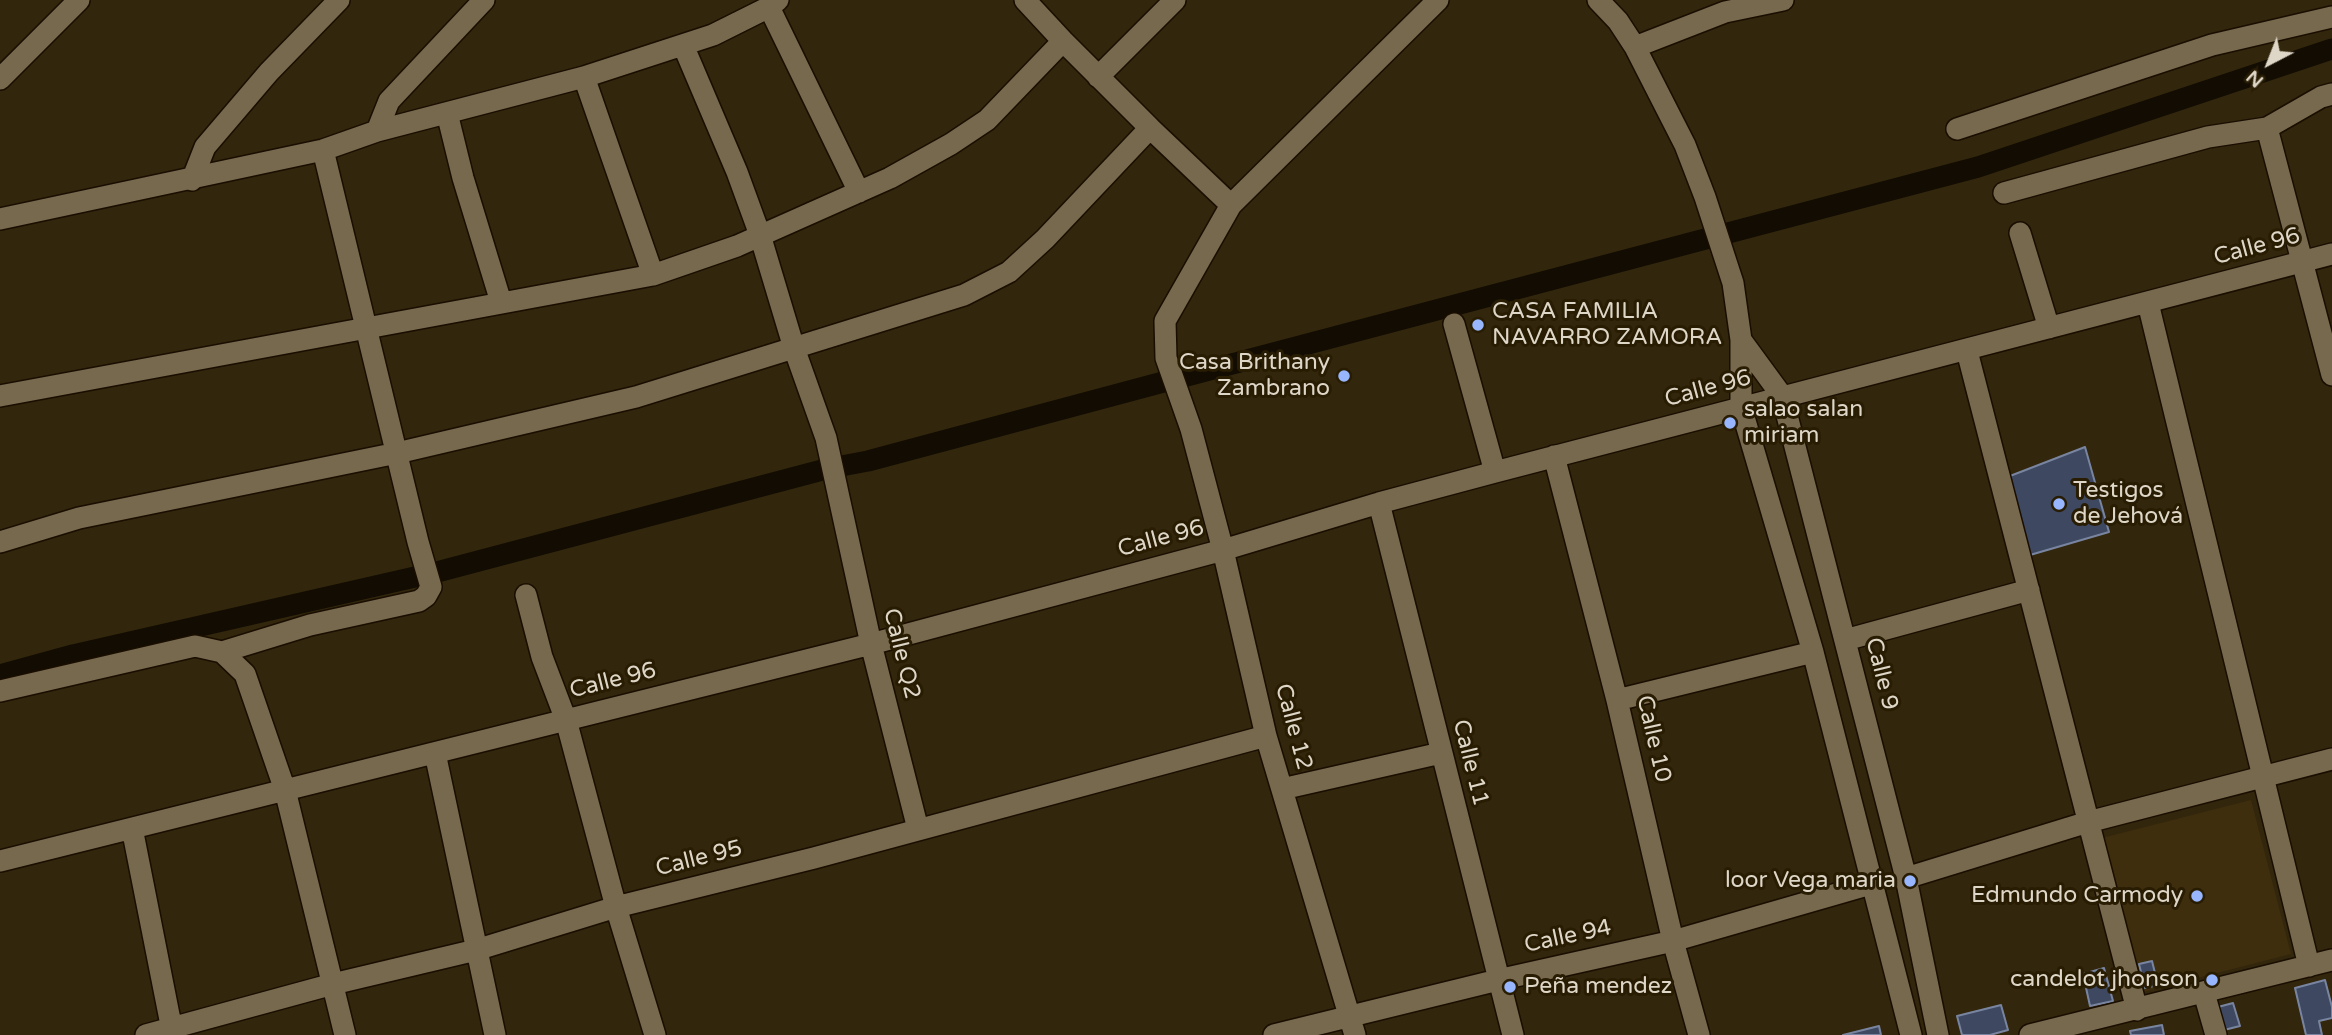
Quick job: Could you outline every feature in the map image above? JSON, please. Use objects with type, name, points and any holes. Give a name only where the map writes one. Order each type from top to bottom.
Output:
[{"type":"street","points":[[0,79],[79,0]]},
{"type":"street","points":[[192,180],[205,147],[269,72],[339,0]]},
{"type":"street","points":[[377,131],[389,101],[484,0]]},
{"type":"street","points":[[1025,0],[1098,77],[1231,205]]},
{"type":"street","points":[[1098,77],[1175,0]]},
{"type":"street","name":"Calle 12","points":[[1353,1025],[1266,736],[1223,550],[1191,429],[1166,358],[1165,321],[1231,205],[1437,0]]},
{"type":"street","name":"Calle 9","points":[[1598,0],[1618,21],[1635,47],[1685,145],[1734,283],[1741,340],[1741,407],[1812,652],[1911,1035]]},
{"type":"street","points":[[1635,47],[1733,6],[1783,0]]},
{"type":"street","points":[[0,219],[323,150],[377,131],[584,77],[683,45],[713,35],[773,4],[859,192]]},
{"type":"street","points":[[1957,129],[2212,45],[2332,17]]},
{"type":"street","points":[[0,396],[653,275],[760,236],[900,173],[951,144],[987,120],[1063,41]]},
{"type":"street","name":"Calle Q2","points":[[683,45],[737,172],[826,438],[871,644],[918,829]]},
{"type":"street","points":[[584,77],[653,275]]},
{"type":"street","points":[[2004,193],[2208,137],[2267,128],[2321,97],[2332,94]]},
{"type":"street","points":[[447,113],[463,178],[501,302]]},
{"type":"street","points":[[0,542],[79,518],[397,453],[636,397],[964,295],[1009,272],[1045,239],[1150,128]]},
{"type":"street","points":[[2267,128],[2332,375]]},
{"type":"street","points":[[0,691],[195,646],[222,652],[310,625],[418,601],[426,596],[431,587],[323,150]]},
{"type":"street","points":[[2020,233],[2049,328]]},
{"type":"street","name":"Calle 96","points":[[0,861],[871,644],[1223,550],[1378,503],[1554,456],[1967,351],[2332,254]]},
{"type":"street","points":[[2148,303],[2309,966]]},
{"type":"street","points":[[1454,324],[1495,472]]},
{"type":"street","name":"Calle 9","points":[[1741,340],[1782,396],[1906,878],[1937,1035]]},
{"type":"street","points":[[1967,351],[2137,1010]]},
{"type":"street","name":"Calle 10","points":[[1554,456],[1617,700],[1673,941],[1699,1035]]},
{"type":"street","name":"Calle 11","points":[[1378,503],[1513,1035]]},
{"type":"street","points":[[1845,640],[2029,590]]},
{"type":"street","points":[[526,595],[542,657],[566,720],[616,907],[655,1035]]},
{"type":"street","points":[[222,652],[245,674],[285,790],[345,1035]]},
{"type":"street","points":[[1617,700],[1812,652]]},
{"type":"street","name":"Calle 95","points":[[146,1035],[172,1032],[333,984],[476,950],[616,907],[814,858],[1266,736]]},
{"type":"street","points":[[1282,789],[1441,752]]},
{"type":"street","points":[[435,753],[495,1035]]},
{"type":"street","points":[[1906,878],[2088,822],[2332,758]]},
{"type":"street","points":[[132,828],[172,1032]]},
{"type":"street","name":"Calle 94","points":[[1274,1035],[1353,1025],[1498,980],[1673,941],[1871,884]]},
{"type":"street","points":[[2030,1035],[2332,960]]},
{"type":"street","points":[[2204,993],[2216,1035]]},
{"type":"shaded area","name":"Edmundo Carmody","points":[[2251,800],[2291,954],[2143,992],[2102,838]]},
{"type":"building","name":"Testigos de Jehová","points":[[2085,447],[2109,532],[2030,555],[2010,476]]},
{"type":"building","points":[[2152,961],[2158,985],[2145,988],[2139,964]]},
{"type":"building","points":[[2104,968],[2113,1001],[2090,1006],[2083,974]]},
{"type":"building","points":[[2325,980],[2332,1018],[2319,1021],[2322,1035],[2306,1035],[2295,988]]},
{"type":"building","points":[[2233,1003],[2240,1026],[2224,1030],[2218,1007]]},
{"type":"building","points":[[2001,1005],[2008,1030],[1990,1035],[1962,1035],[1957,1016]]},
{"type":"building","points":[[2162,1025],[2164,1035],[2131,1035],[2130,1031]]},
{"type":"building","points":[[1879,1026],[1881,1035],[1843,1035]]},
{"type":"waterway","points":[[1179,378],[1978,167],[2332,49]]},
{"type":"waterway","points":[[836,467],[868,461],[1167,381]]},
{"type":"waterway","points":[[437,572],[826,469]]},
{"type":"waterway","points":[[0,675],[73,655],[415,577]]},
{"type":"place","name":"CASA FAMILIA NAVARRO ZAMORA","points":[[1478,325]]},
{"type":"place","name":"Casa Brithany Zambrano","points":[[1344,376]]},
{"type":"place","name":"salao salan miriam","points":[[1730,423]]},
{"type":"place","name":"Testigos de Jehová","points":[[2059,504]]},
{"type":"place","name":"loor Vega maria","points":[[1910,881]]},
{"type":"place","name":"Edmundo Carmody","points":[[2197,896]]},
{"type":"place","name":"candelot jhonson","points":[[2212,980]]},
{"type":"place","name":"Peña mendez","points":[[1510,987]]}]
